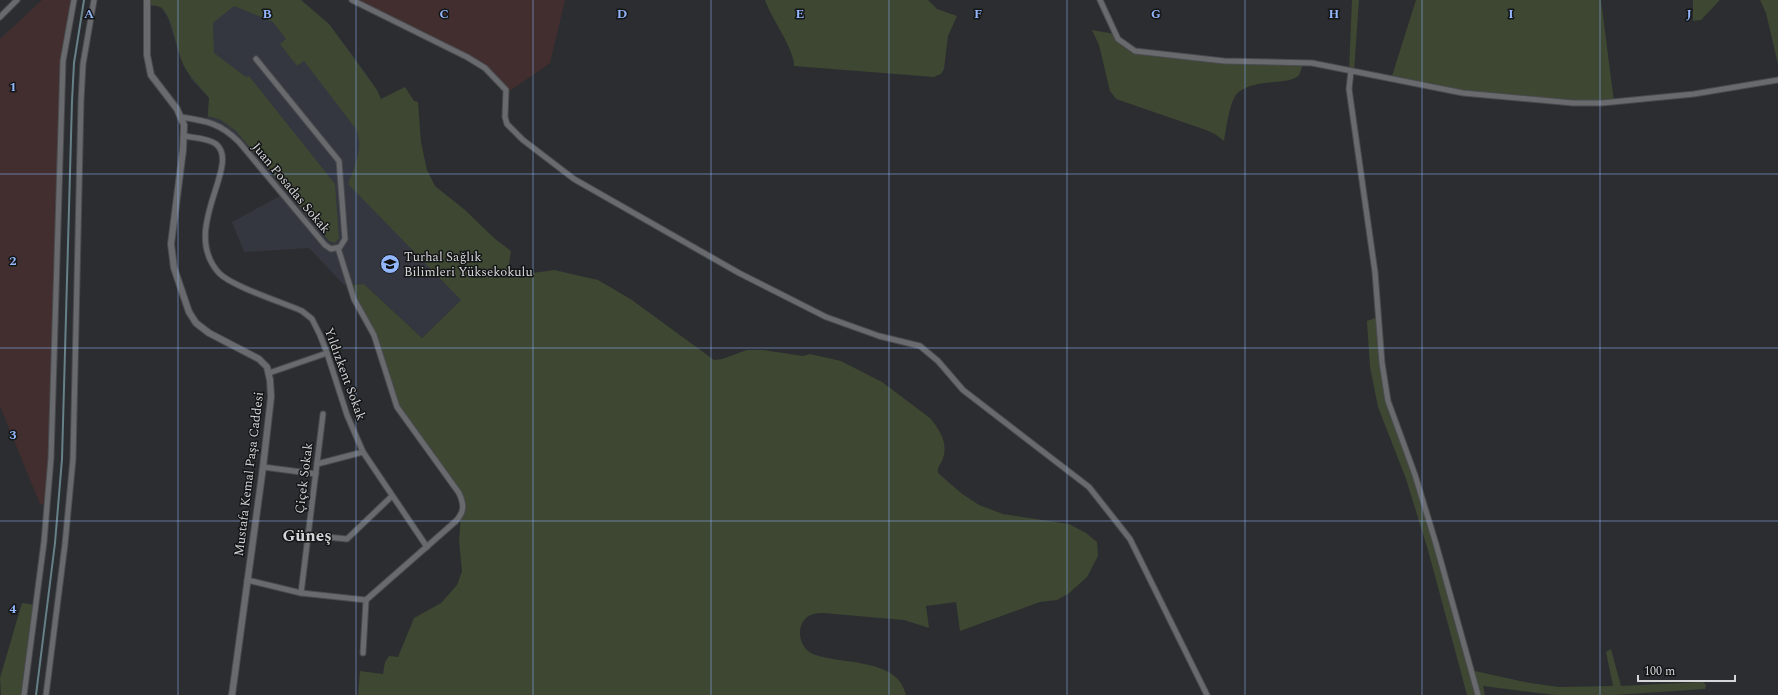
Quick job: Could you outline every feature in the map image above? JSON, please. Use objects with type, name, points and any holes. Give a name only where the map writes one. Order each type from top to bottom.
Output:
[{"type":"street","points":[[0,17],[17,0]]},
{"type":"street","points":[[24,695],[44,542],[51,458],[64,61],[74,0]]},
{"type":"street","points":[[46,695],[65,544],[73,459],[81,101],[83,64],[94,0]]},
{"type":"street","points":[[147,0],[147,55],[151,76],[182,117],[184,136],[171,253],[174,268],[189,312],[196,323],[203,330],[259,359],[267,367],[269,373],[328,353]]},
{"type":"street","points":[[352,0],[466,57],[484,68],[506,90],[505,118],[509,126],[523,140],[574,180],[632,211],[738,273],[826,317],[879,336],[920,346],[930,353],[963,390],[1088,487],[1110,513],[1130,539],[1207,695]]},
{"type":"street","points":[[1100,0],[1118,39],[1135,51],[1224,62],[1312,63],[1462,93],[1573,103],[1602,103],[1660,98],[1738,88],[1778,80]]},
{"type":"street","name":"Juan Posadas Sokak","points":[[182,117],[212,123],[224,129],[239,142],[325,245],[331,249],[338,248],[343,245],[345,239],[339,161],[256,59]]},
{"type":"street","points":[[1351,71],[1349,89],[1375,272],[1382,363],[1388,401],[1415,475],[1434,537],[1478,695]]},
{"type":"street","name":"Yıldızkent Sokak","points":[[184,136],[210,141],[219,147],[223,156],[221,174],[208,208],[205,236],[208,254],[215,268],[224,278],[302,311],[308,315],[320,334],[328,353],[347,415],[363,452],[427,547]]},
{"type":"street","points":[[338,248],[354,299],[374,335],[397,406],[462,500],[464,506],[460,516],[366,600],[362,653]]},
{"type":"street","name":"Mustafa Kemal Paşa Caddesi","points":[[232,695],[271,397],[269,373]]},
{"type":"street","name":"Çiçek Sokak","points":[[302,593],[323,414]]},
{"type":"street","points":[[317,464],[363,452]]},
{"type":"street","points":[[263,466],[316,474]]},
{"type":"street","points":[[308,535],[347,539],[392,496]]},
{"type":"street","points":[[247,580],[302,593],[366,600]]},
{"type":"shaded area","points":[[42,0],[74,0],[63,61],[47,505],[40,504],[0,406],[0,39]]},
{"type":"shaded area","points":[[301,0],[329,24],[352,54],[377,90],[389,125],[494,268],[422,338],[364,284],[344,285],[309,248],[244,252],[232,222],[282,195],[232,135],[207,122],[209,98],[191,79],[178,51],[168,18],[161,8],[147,5]]},
{"type":"shaded area","points":[[352,0],[565,0],[550,63],[507,93],[485,68]]},
{"type":"green space","points":[[147,0],[301,0],[329,24],[377,90],[381,99],[405,87],[414,101],[418,102],[421,142],[427,170],[435,186],[465,210],[494,238],[511,251],[509,264],[512,276],[554,270],[598,280],[632,300],[714,360],[722,359],[747,350],[763,350],[803,356],[810,354],[841,361],[882,382],[930,418],[937,427],[944,442],[943,458],[938,473],[961,493],[979,505],[1003,514],[1069,524],[1086,533],[1097,542],[1098,556],[1087,577],[1068,594],[1057,600],[1040,602],[960,631],[956,602],[926,606],[929,628],[904,620],[823,613],[810,616],[803,622],[800,638],[805,648],[813,654],[867,664],[880,668],[892,674],[901,683],[906,695],[358,695],[360,671],[383,674],[385,662],[389,656],[398,657],[414,618],[441,603],[457,585],[462,571],[459,541],[462,500],[400,412],[377,343],[349,285],[364,284],[422,338],[461,300],[348,184],[359,150],[356,129],[304,61],[297,66],[280,44],[286,39],[273,22],[234,6],[213,23],[214,53],[246,77],[249,76],[335,184],[339,238],[335,243],[329,241],[236,131],[221,120],[208,116],[209,98],[184,66],[166,13],[160,7],[147,5]]},
{"type":"green space","points":[[765,0],[928,0],[937,9],[957,16],[948,36],[944,69],[941,74],[934,77],[794,66],[791,51]]},
{"type":"green space","points":[[1352,0],[1359,0],[1354,72],[1349,71]]},
{"type":"green space","points":[[1416,0],[1601,0],[1614,102],[1602,103],[1463,93],[1391,79]]},
{"type":"green space","points":[[1693,0],[1720,0],[1701,20],[1693,21]]},
{"type":"green space","points":[[1760,0],[1778,0],[1778,64],[1766,13]]},
{"type":"green space","points":[[1092,30],[1115,34],[1135,51],[1184,58],[1303,63],[1299,75],[1294,79],[1258,84],[1240,91],[1232,102],[1224,141],[1215,134],[1206,130],[1116,99],[1110,91],[1099,45]]},
{"type":"green space","points":[[1378,317],[1385,384],[1470,670],[1530,683],[1559,687],[1613,686],[1606,652],[1611,649],[1621,686],[1703,682],[1706,685],[1705,689],[1615,695],[1555,695],[1483,686],[1485,695],[1467,695],[1428,550],[1406,479],[1378,407],[1370,367],[1367,321]]},
{"type":"green space","points":[[22,603],[36,605],[24,695],[1,695],[0,678]]},
{"type":"waterway","points":[[36,695],[55,543],[62,459],[72,101],[74,63],[84,0]]},
{"type":"place","name":"Turhal Sağlık Bilimleri Yüksekokulu","points":[[390,264]]},
{"type":"district","name":"Güneş","points":[[307,536]]}]
